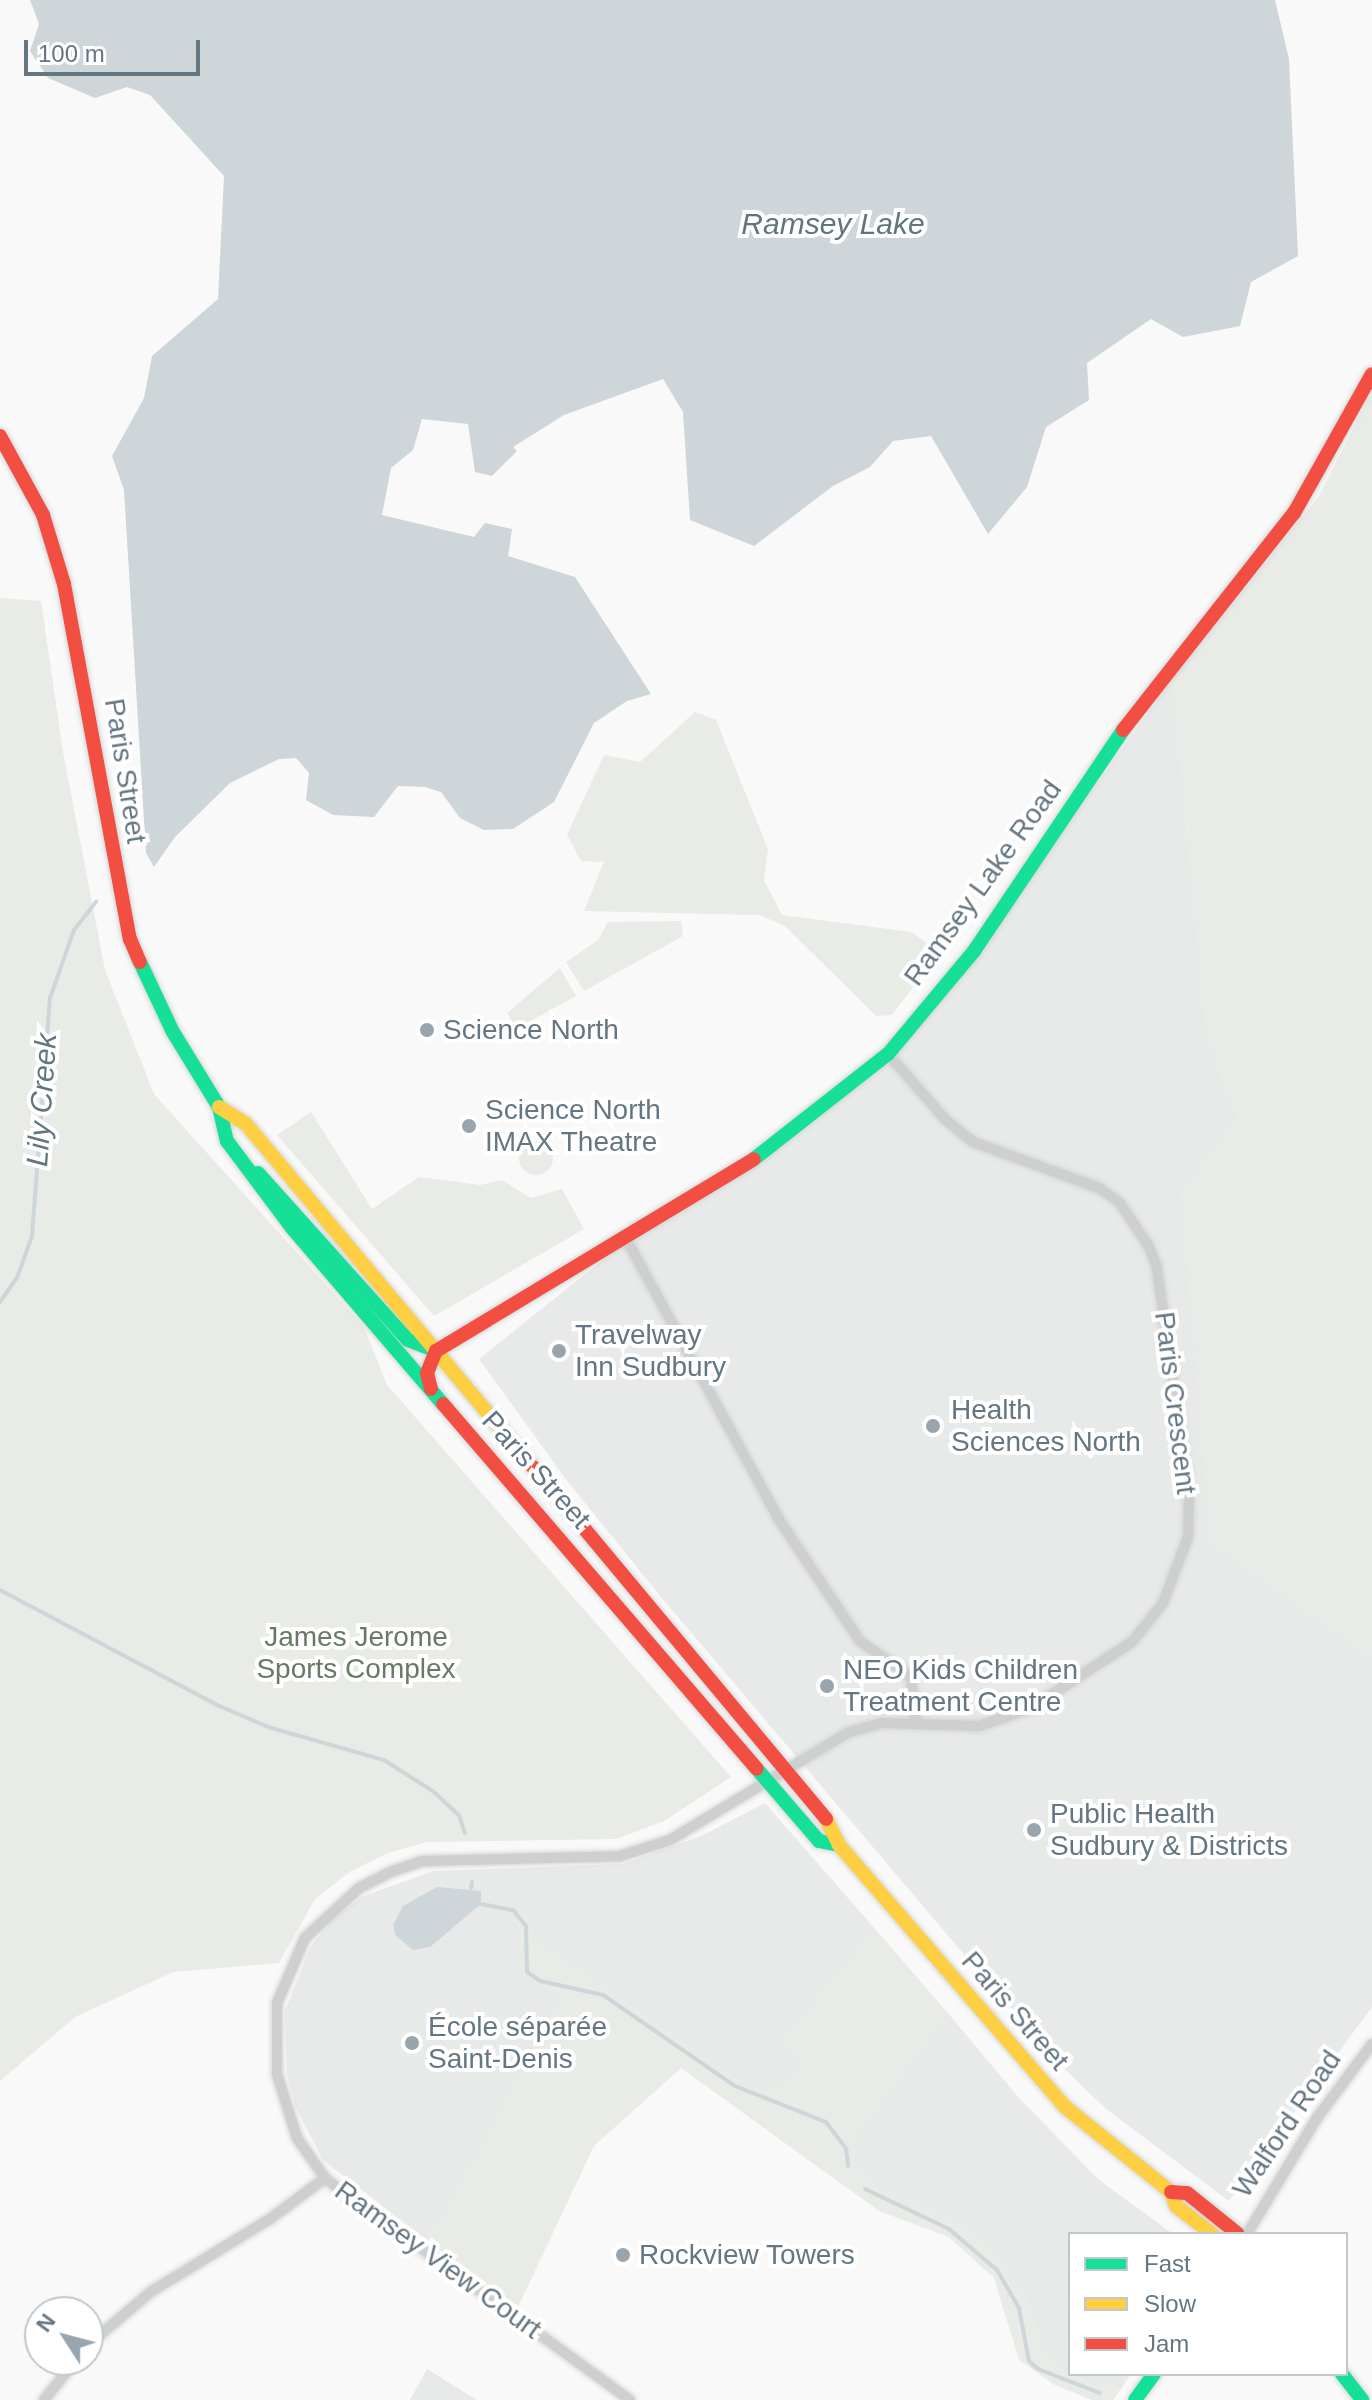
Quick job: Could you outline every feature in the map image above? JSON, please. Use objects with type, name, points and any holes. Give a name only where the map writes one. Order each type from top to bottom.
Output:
[{"type":"main road","name":"Ramsey Lake Road","points":[[436,1351],[782,1142],[888,1054],[974,951],[1116,739],[1294,513],[1372,374]]},
{"type":"main road","name":"Paris Street","points":[[0,436],[43,515],[64,584],[130,939],[173,1032],[219,1107],[227,1141],[268,1199],[819,1841],[839,1845]]},
{"type":"main road","name":"Paris Street","points":[[219,1107],[246,1124],[834,1828],[839,1845],[1064,2106],[1171,2192],[1176,2206],[1209,2232]]},
{"type":"main road","points":[[227,1141],[408,1340],[436,1351],[427,1373],[432,1391]]},
{"type":"main road","name":"Paris Street","points":[[1171,2192],[1187,2193],[1236,2232]]},
{"type":"main road","points":[[1135,2400],[1153,2376]]},
{"type":"main road","points":[[1344,2376],[1362,2400]]},
{"type":"street","name":"Paris Crescent","points":[[325,2178],[297,2138],[277,2074],[277,2003],[288,1971],[305,1938],[329,1912],[359,1888],[422,1861],[620,1856],[670,1840],[784,1768],[849,1732],[916,1721],[953,1727],[1001,1720],[1031,1708],[1132,1642],[1163,1603],[1179,1568],[1188,1537],[1189,1496],[1157,1267],[1138,1226],[1119,1202],[1099,1188],[973,1142],[945,1119],[888,1054]]},
{"type":"street","points":[[624,1235],[778,1518],[860,1641],[911,1677],[916,1721]]},
{"type":"street","name":"Walford Road","points":[[1248,2232],[1317,2118],[1372,2044]]},
{"type":"street","name":"Ramsey View Court","points":[[104,2332],[152,2291],[270,2219],[325,2178],[630,2400]]},
{"type":"street","points":[[44,2400],[63,2376]]},
{"type":"shaded area","name":"Health Sciences North","points":[[1173,679],[1208,1039],[1238,1118],[1183,1192],[1212,1542],[1372,1658],[1372,2007],[1229,2201],[1105,2108],[1045,2050],[661,1597],[568,1482],[479,1359],[619,1247],[845,1093],[976,952]]},
{"type":"shaded area","points":[[765,1803],[876,1930],[783,2039],[800,2067],[768,2093],[732,2077],[537,1942],[519,1910],[536,1984],[564,1995],[428,2241],[323,2160],[296,2108],[287,2075],[285,2011],[311,1946],[333,1920],[361,1897],[433,1871],[623,1864],[701,1836]]},
{"type":"shaded area","points":[[947,2012],[1019,2098],[1098,2179],[1170,2232],[1068,2232],[1068,2375],[1041,2349],[1026,2299],[995,2253],[951,2218],[872,2185],[853,2163],[854,2137]]},
{"type":"shaded area","points":[[427,2369],[477,2400],[410,2400]]},
{"type":"shaded area","points":[[1069,2376],[1130,2376],[1120,2390]]},
{"type":"green space","points":[[1372,392],[1372,1658],[1212,1542],[1183,1192],[1238,1118],[1208,1039],[1173,679],[1319,496]]},
{"type":"green space","name":"James Jerome Sports Complex","points":[[0,598],[41,601],[63,752],[105,970],[154,1094],[364,1327],[387,1385],[731,1777],[664,1821],[616,1839],[427,1842],[388,1853],[351,1871],[315,1899],[279,1963],[173,1972],[75,2017],[0,2081]]},
{"type":"green space","points":[[695,712],[716,720],[768,849],[764,880],[782,915],[911,932],[940,952],[892,1015],[876,1016],[785,926],[760,915],[584,911],[604,862],[581,861],[567,835],[604,755],[640,762]]},
{"type":"green space","points":[[681,921],[683,936],[584,991],[566,962],[598,940],[608,922]]},
{"type":"green space","points":[[560,968],[576,996],[534,1019],[540,1031],[533,1036],[519,1033],[507,1013]]},
{"type":"green space","points":[[311,1112],[372,1209],[419,1177],[480,1185],[502,1180],[531,1198],[562,1189],[584,1229],[434,1316],[277,1135]]},
{"type":"green space","points":[[536,1141],[548,1146],[553,1158],[548,1170],[536,1175],[524,1170],[519,1158],[524,1146]]},
{"type":"green space","points":[[519,1909],[537,1942],[732,2077],[768,2093],[799,2067],[783,2039],[876,1930],[947,2012],[854,2137],[853,2163],[872,2185],[951,2218],[995,2253],[1026,2299],[1041,2349],[1068,2376],[1120,2390],[1113,2400],[1092,2400],[1055,2385],[1019,2360],[994,2278],[949,2237],[879,2211],[681,2068],[594,2146],[518,2307],[428,2241],[563,1995],[536,1984],[517,1963]]},
{"type":"water","name":"Ramsey Lake","points":[[30,0],[1275,0],[1289,59],[1298,256],[1251,282],[1240,326],[1183,337],[1151,319],[1087,363],[1089,400],[1046,427],[1027,487],[988,534],[931,436],[893,441],[870,467],[833,486],[754,546],[690,520],[683,412],[663,379],[564,415],[513,447],[517,451],[492,476],[475,472],[468,424],[422,419],[413,450],[391,468],[382,515],[474,537],[485,523],[512,529],[508,556],[575,577],[651,694],[627,701],[594,723],[554,802],[513,829],[484,830],[460,818],[441,792],[425,787],[398,786],[374,817],[333,815],[306,800],[309,773],[296,758],[279,759],[230,783],[175,837],[154,867],[146,853],[124,490],[112,456],[144,398],[152,356],[218,299],[224,176],[150,95],[127,87],[95,98],[48,78],[30,51],[39,24]]},
{"type":"water","points":[[437,1887],[481,1891],[481,1904],[430,1947],[413,1950],[396,1936],[393,1925],[403,1906]]},
{"type":"waterway","name":"Lily Creek","points":[[0,1302],[17,1278],[32,1236],[50,998],[74,930],[96,902]]},
{"type":"waterway","points":[[0,1590],[217,1705],[268,1727],[384,1760],[434,1792],[459,1815],[465,1833]]},
{"type":"waterway","points":[[471,1888],[472,1882]]},
{"type":"waterway","points":[[481,1904],[513,1910],[526,1926],[527,1972],[540,1981],[603,1995],[735,2086],[826,2122],[846,2149],[848,2166]]},
{"type":"waterway","points":[[865,2189],[949,2229],[997,2270],[1019,2308],[1029,2361],[1038,2369],[1100,2393]]},
{"type":"traffic: fast","points":[[754,1159],[888,1054],[974,951],[1123,730]]},
{"type":"traffic: fast","points":[[140,962],[173,1032],[219,1107],[227,1141],[292,1228],[443,1404]]},
{"type":"traffic: fast","points":[[258,1173],[408,1340],[436,1351]]},
{"type":"traffic: fast","points":[[757,1769],[819,1841],[839,1845]]},
{"type":"traffic: fast","points":[[1135,2400],[1153,2376]]},
{"type":"traffic: fast","points":[[1344,2376],[1362,2400]]},
{"type":"traffic: slow","points":[[219,1107],[246,1124],[533,1467]]},
{"type":"traffic: slow","points":[[826,1819],[839,1845],[1064,2106],[1171,2192],[1176,2206],[1209,2232]]},
{"type":"traffic: jam","points":[[1123,730],[1294,513],[1372,374]]},
{"type":"traffic: jam","points":[[0,436],[43,515],[64,584],[130,939],[140,962]]},
{"type":"traffic: jam","points":[[431,1389],[427,1373],[436,1351],[754,1159]]},
{"type":"traffic: jam","points":[[443,1404],[757,1769]]},
{"type":"traffic: jam","points":[[533,1467],[826,1819]]},
{"type":"traffic: jam","points":[[1171,2192],[1187,2193],[1236,2232]]},
{"type":"place","name":"Science North","points":[[427,1030]]},
{"type":"place","name":"Science North IMAX Theatre","points":[[469,1126]]},
{"type":"place","name":"Travelway Inn Sudbury","points":[[559,1351]]},
{"type":"place","name":"Health Sciences North","points":[[933,1426]]},
{"type":"place","name":"NEO Kids Children Treatment Centre","points":[[827,1686]]},
{"type":"place","name":"Public Health Sudbury & Districts","points":[[1034,1830]]},
{"type":"place","name":"École séparée Saint-Denis","points":[[412,2043]]},
{"type":"place","name":"Rockview Towers","points":[[623,2255]]}]
